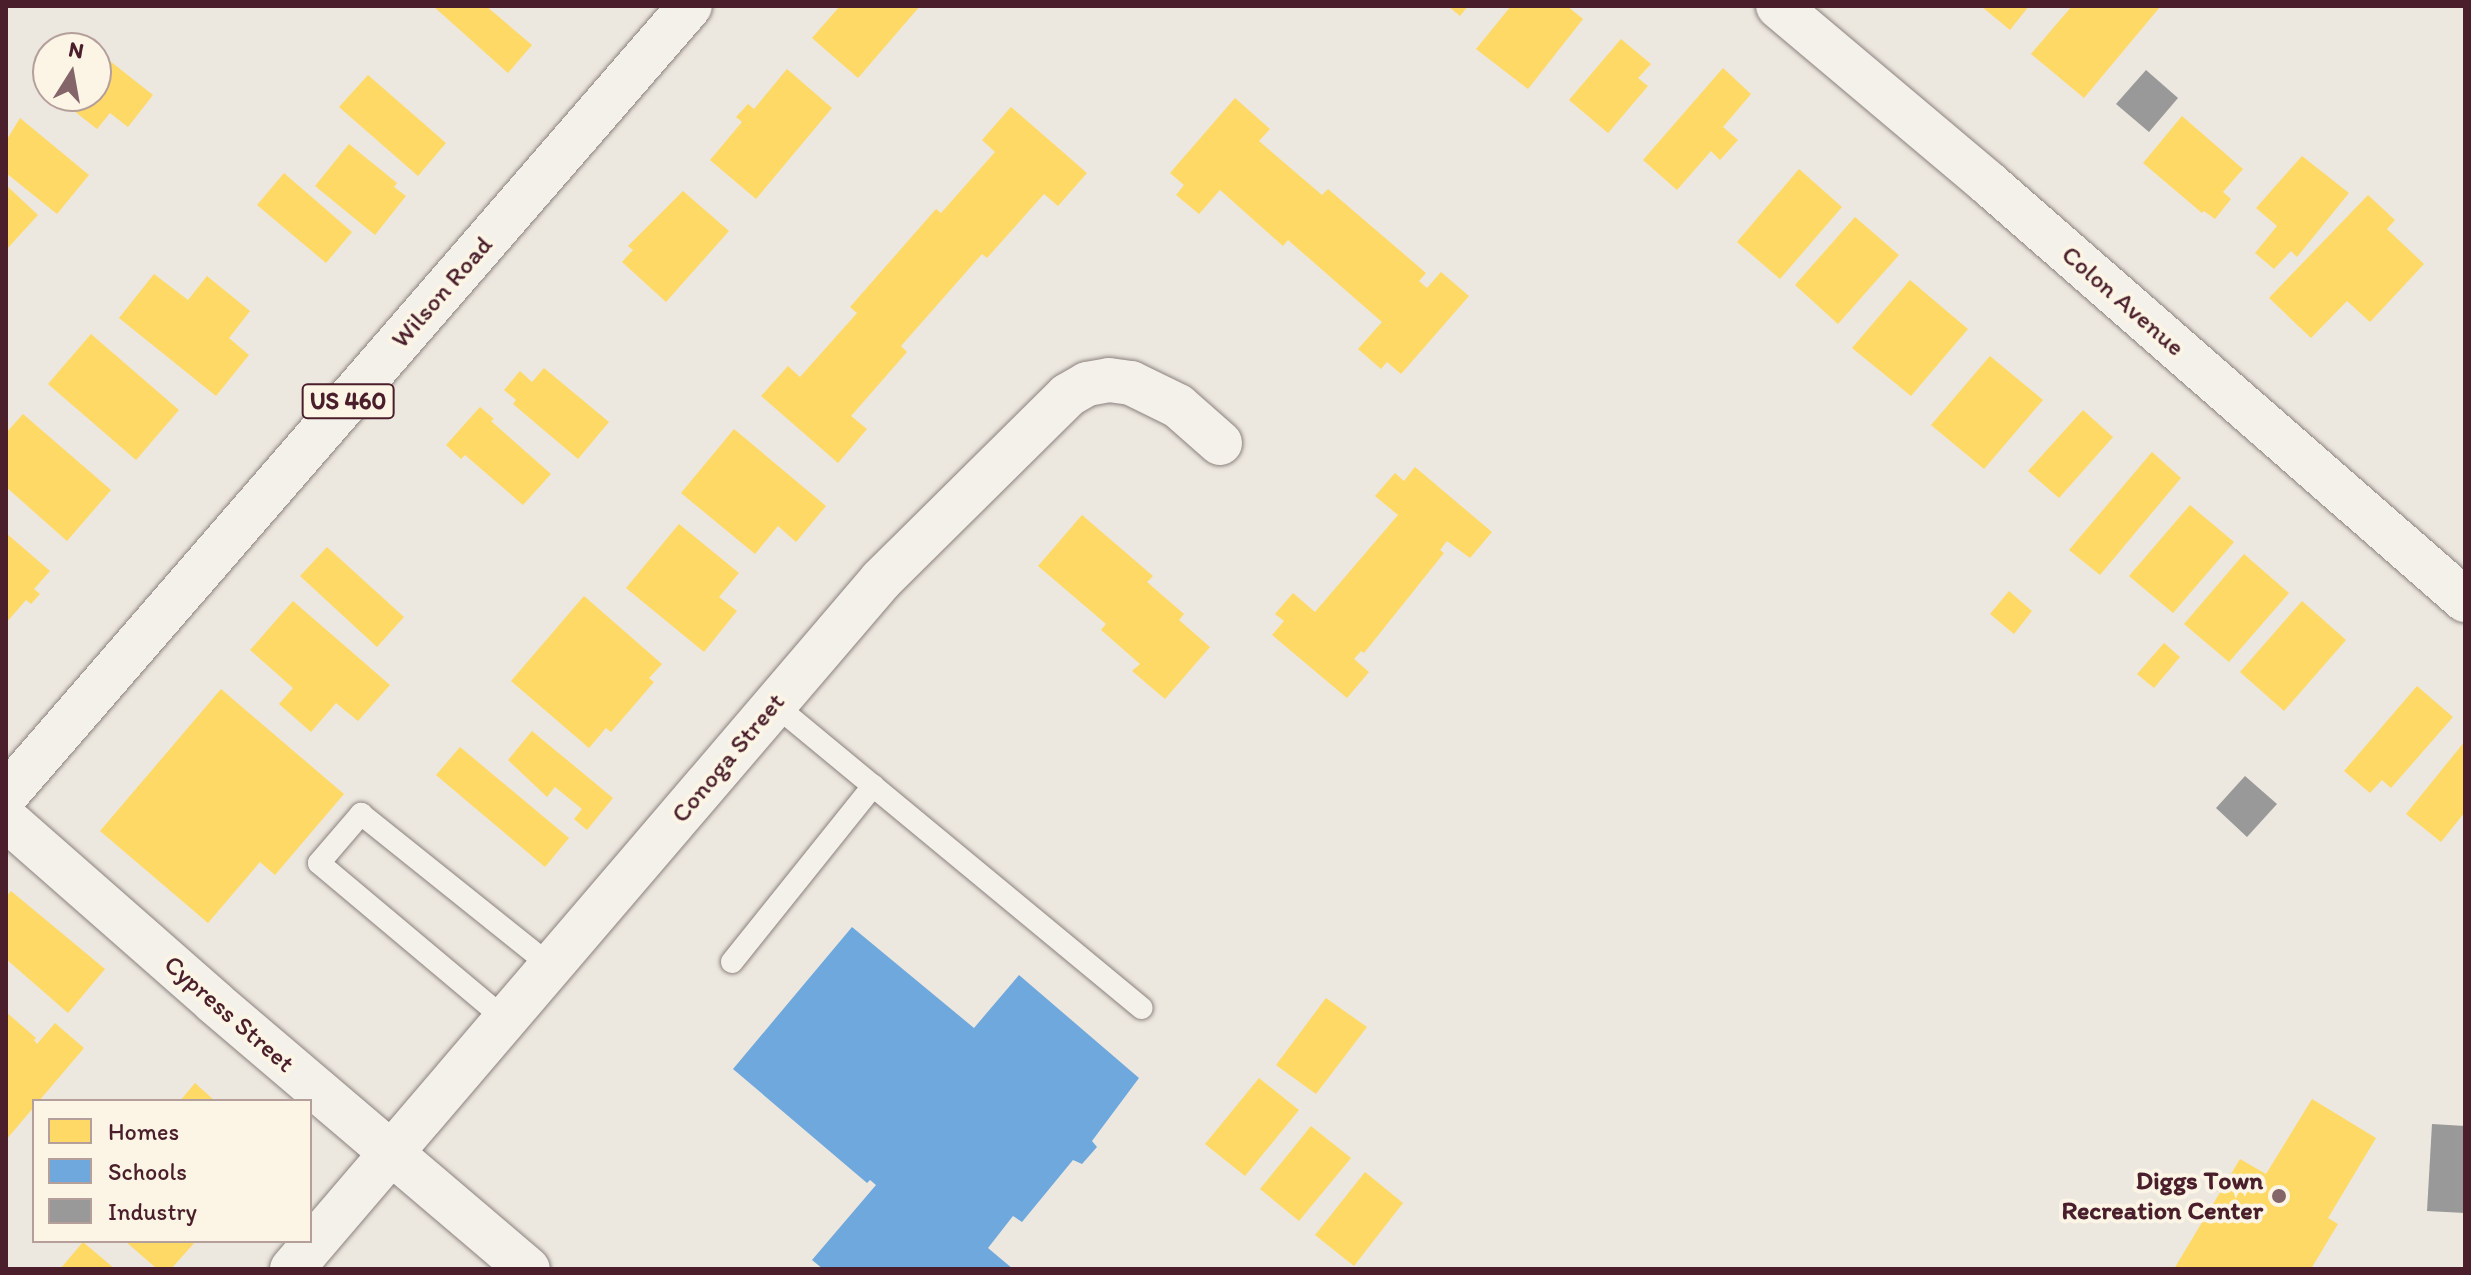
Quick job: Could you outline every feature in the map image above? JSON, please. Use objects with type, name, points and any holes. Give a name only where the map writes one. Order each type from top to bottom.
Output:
[{"type":"street","name":"Wilson Road","points":[[6,795],[690,6]]},
{"type":"street","name":"Colon Avenue","points":[[1778,6],[1988,183],[2465,600]]},
{"type":"street","name":"Conoga Street","points":[[292,1269],[394,1154],[881,580],[1068,395],[1087,384],[1109,380],[1131,383],[1178,406],[1220,443]]},
{"type":"street","name":"Cypress Street","points":[[6,819],[394,1154],[511,1264]]},
{"type":"lane","points":[[774,704],[1142,1008]]},
{"type":"lane","points":[[732,962],[873,786]]},
{"type":"lane","points":[[506,1020],[319,863],[361,814],[552,967]]},
{"type":"building: Homes","points":[[433,6],[486,6],[532,45],[508,73]]},
{"type":"building: Homes","points":[[840,6],[920,6],[858,78],[812,38]]},
{"type":"building: Homes","points":[[1448,6],[1468,6],[1460,16]]},
{"type":"building: Homes","points":[[1511,6],[1567,6],[1583,19],[1528,89],[1476,49]]},
{"type":"building: Homes","points":[[1981,6],[2029,6],[2010,30]]},
{"type":"building: Homes","points":[[2072,6],[2160,7],[2084,98],[2031,54]]},
{"type":"building: Homes","points":[[1621,39],[1651,64],[1638,78],[1648,86],[1608,133],[1569,100]]},
{"type":"building: Homes","points":[[112,63],[153,95],[128,127],[110,113],[97,129],[75,112],[112,112]]},
{"type":"building: Homes","points":[[1723,68],[1751,94],[1723,127],[1738,140],[1720,160],[1711,151],[1677,190],[1643,160]]},
{"type":"building: Homes","points":[[787,69],[832,108],[756,199],[710,160],[742,122],[736,117],[748,104],[754,109]]},
{"type":"building: Homes","points":[[368,75],[446,143],[418,176],[339,107]]},
{"type":"building: Homes","points":[[1235,98],[1270,129],[1259,141],[1322,195],[1328,189],[1426,273],[1419,281],[1427,288],[1441,272],[1469,296],[1401,374],[1387,362],[1381,369],[1358,349],[1382,322],[1288,240],[1283,246],[1220,190],[1199,214],[1176,195],[1184,185],[1170,173]]},
{"type":"building: Homes","points":[[1011,107],[1087,173],[1058,206],[1044,194],[987,258],[982,254],[901,346],[907,352],[851,416],[867,429],[838,463],[761,396],[788,366],[800,377],[857,313],[850,307],[936,209],[941,213],[995,152],[982,140]]},
{"type":"building: Homes","points":[[2182,116],[2243,169],[2223,192],[2231,199],[2215,219],[2204,211],[2202,213],[2143,163]]},
{"type":"building: Homes","points":[[20,118],[89,175],[57,214],[6,173],[6,141]]},
{"type":"building: Homes","points":[[349,144],[397,183],[394,187],[406,196],[375,235],[315,186]]},
{"type":"building: Homes","points":[[2302,156],[2349,193],[2297,257],[2291,251],[2274,269],[2255,253],[2277,226],[2256,208]]},
{"type":"building: Homes","points":[[1799,169],[1842,207],[1780,279],[1737,242]]},
{"type":"building: Homes","points":[[284,173],[352,232],[326,263],[257,205]]},
{"type":"building: Homes","points":[[6,185],[38,215],[6,250]]},
{"type":"building: Homes","points":[[683,191],[729,231],[666,302],[622,262],[633,250],[628,246]]},
{"type":"building: Homes","points":[[2368,195],[2395,220],[2387,229],[2424,264],[2370,322],[2347,301],[2311,338],[2269,298]]},
{"type":"building: Homes","points":[[1855,217],[1899,255],[1838,324],[1795,285]]},
{"type":"building: Homes","points":[[154,274],[188,300],[207,276],[250,311],[229,338],[249,355],[216,396],[119,318]]},
{"type":"building: Homes","points":[[1910,280],[1968,329],[1911,396],[1852,348]]},
{"type":"building: Homes","points":[[91,334],[179,410],[136,460],[48,384]]},
{"type":"building: Homes","points":[[1990,356],[2043,400],[1984,469],[1931,425]]},
{"type":"building: Homes","points":[[544,368],[609,422],[578,459],[513,404],[516,400],[504,390],[520,371],[532,382]]},
{"type":"building: Homes","points":[[480,407],[494,419],[491,421],[551,474],[523,505],[465,455],[461,459],[446,445]]},
{"type":"building: Homes","points":[[2083,410],[2113,437],[2059,498],[2028,471]]},
{"type":"building: Homes","points":[[23,414],[111,490],[67,541],[6,487],[6,433]]},
{"type":"building: Homes","points":[[734,429],[826,506],[796,542],[778,526],[755,554],[681,493]]},
{"type":"building: Homes","points":[[2152,452],[2181,478],[2100,575],[2069,550]]},
{"type":"building: Homes","points":[[1415,467],[1492,532],[1470,558],[1447,541],[1440,550],[1444,553],[1364,653],[1361,651],[1354,659],[1369,672],[1347,698],[1272,635],[1284,621],[1275,614],[1293,593],[1315,612],[1398,515],[1375,496],[1395,473],[1404,481]]},
{"type":"building: Homes","points":[[2190,505],[2234,542],[2173,613],[2129,576]]},
{"type":"building: Homes","points":[[1082,515],[1153,576],[1147,582],[1184,614],[1179,620],[1210,647],[1165,699],[1132,671],[1140,664],[1101,630],[1106,624],[1038,566]]},
{"type":"building: Homes","points":[[679,524],[739,573],[719,597],[737,611],[704,652],[626,588]]},
{"type":"building: Homes","points":[[6,533],[50,571],[34,589],[40,594],[31,604],[26,600],[6,623]]},
{"type":"building: Homes","points":[[327,547],[404,617],[377,647],[300,576]]},
{"type":"building: Homes","points":[[2244,554],[2289,593],[2229,662],[2184,624]]},
{"type":"building: Homes","points":[[2009,591],[2032,611],[2014,634],[1990,614]]},
{"type":"building: Homes","points":[[584,596],[662,664],[649,678],[654,682],[611,732],[606,728],[589,748],[511,681]]},
{"type":"building: Homes","points":[[293,601],[390,685],[358,721],[336,703],[311,732],[279,704],[293,688],[250,650]]},
{"type":"building: Homes","points":[[2302,601],[2346,640],[2284,711],[2240,672]]},
{"type":"building: Homes","points":[[2164,643],[2180,657],[2154,688],[2137,674]]},
{"type":"building: Homes","points":[[2417,686],[2453,717],[2391,788],[2382,780],[2370,793],[2344,771]]},
{"type":"building: Homes","points":[[221,689],[344,794],[275,875],[260,862],[208,923],[100,831]]},
{"type":"building: Homes","points":[[532,731],[613,798],[587,830],[574,819],[582,809],[555,787],[547,797],[508,760]]},
{"type":"building: Homes","points":[[2465,741],[2465,812],[2441,842],[2406,814]]},
{"type":"building: Homes","points":[[460,747],[569,838],[545,867],[436,775]]},
{"type":"building: Homes","points":[[11,891],[105,969],[68,1013],[6,959],[6,897]]},
{"type":"building: Homes","points":[[1326,998],[1367,1027],[1316,1094],[1276,1065]]},
{"type":"building: Homes","points":[[6,1012],[36,1038],[37,1044],[55,1023],[84,1048],[41,1099],[32,1099],[32,1109],[6,1140]]},
{"type":"building: Homes","points":[[1259,1078],[1299,1110],[1245,1176],[1205,1144]]},
{"type":"building: Homes","points":[[195,1083],[213,1099],[182,1099]]},
{"type":"building: Homes","name":"Diggs Town Recreation Center","points":[[2312,1099],[2376,1138],[2328,1218],[2338,1224],[2311,1269],[2174,1269],[2240,1159],[2266,1174]]},
{"type":"building: Homes","points":[[1311,1126],[1351,1158],[1299,1221],[1260,1189]]},
{"type":"building: Homes","points":[[1365,1172],[1403,1203],[1354,1266],[1315,1235]]},
{"type":"building: Homes","points":[[84,1243],[115,1269],[60,1269]]},
{"type":"building: Homes","points":[[127,1243],[194,1243],[171,1269],[157,1269]]},
{"type":"building: Schools","points":[[852,927],[974,1028],[1019,975],[1139,1078],[1092,1141],[1097,1147],[1082,1164],[1073,1160],[1022,1222],[1013,1216],[988,1248],[1013,1269],[823,1269],[812,1260],[876,1185],[870,1180],[867,1183],[733,1069]]},
{"type":"building: Industry","points":[[2146,70],[2178,98],[2149,132],[2116,104]]},
{"type":"building: Industry","points":[[2245,776],[2277,804],[2247,837],[2216,808]]},
{"type":"building: Industry","points":[[2432,1124],[2465,1126],[2465,1213],[2427,1211]]},
{"type":"place","name":"Diggs Town Recreation Center","points":[[2279,1196]]}]
